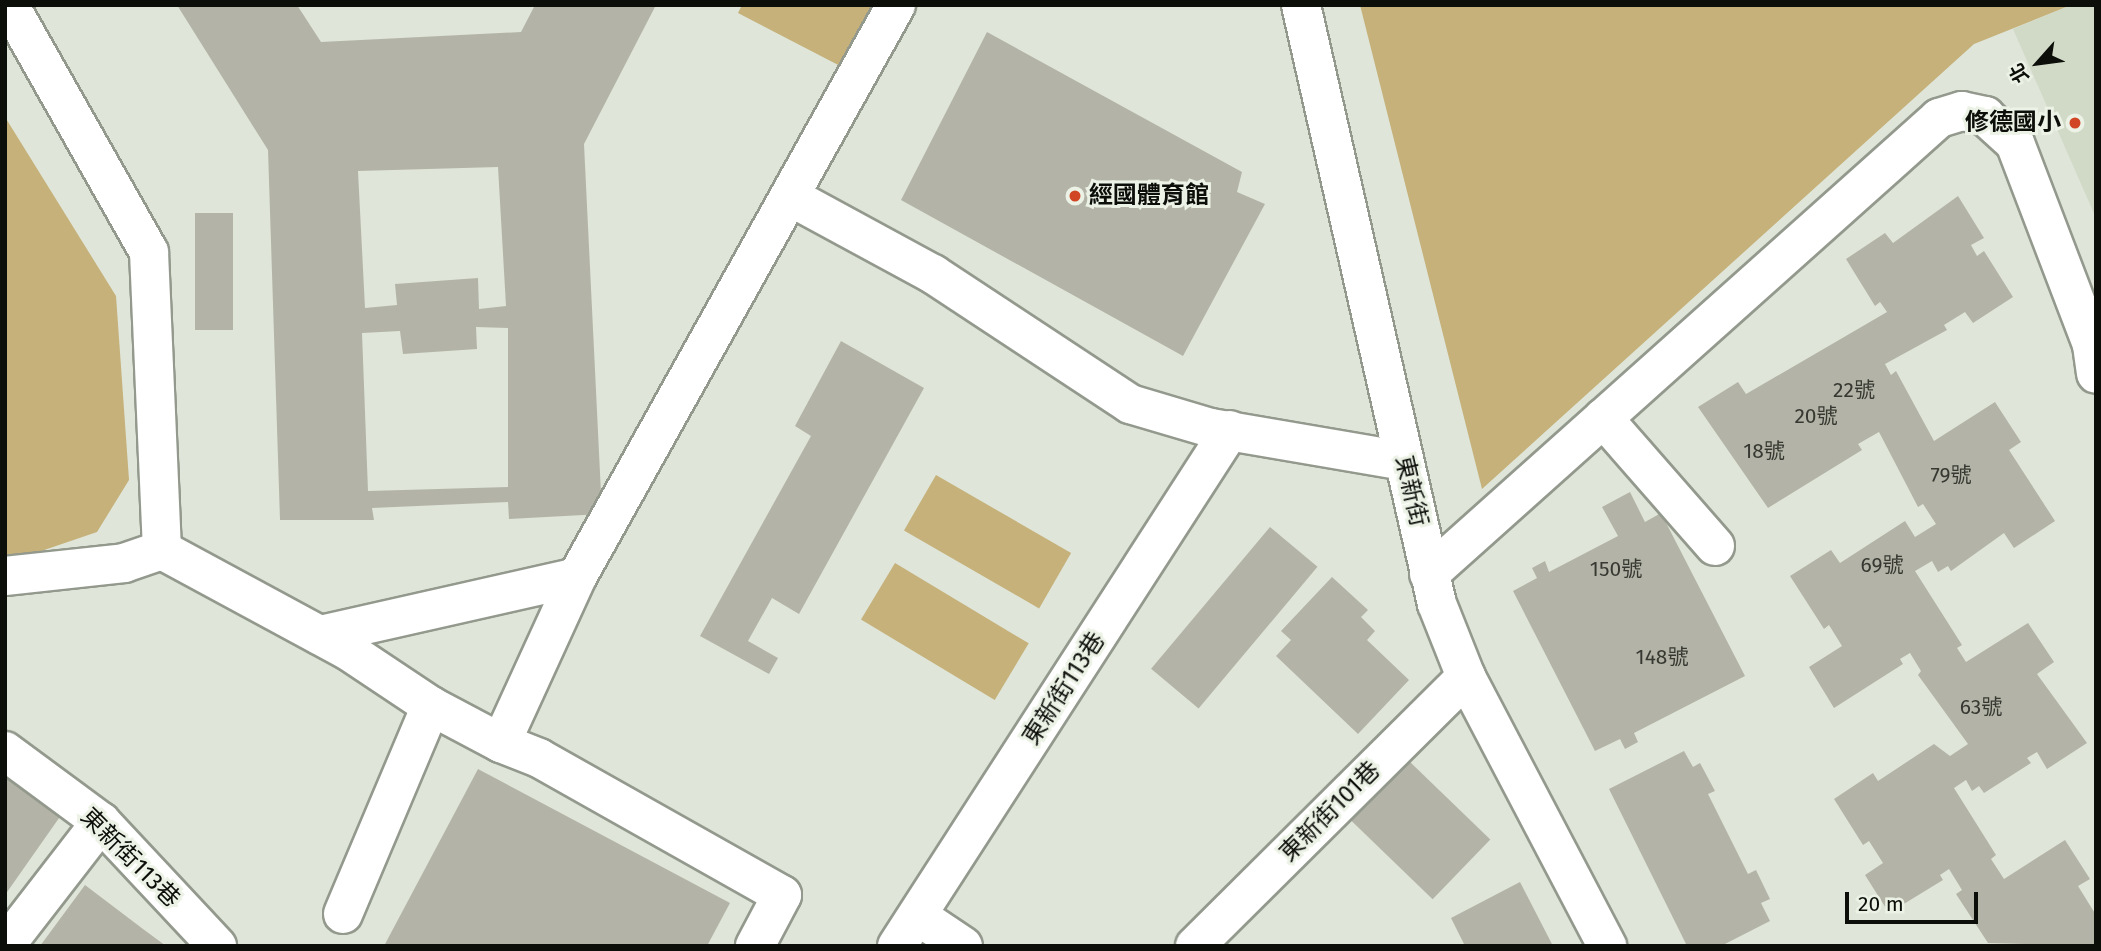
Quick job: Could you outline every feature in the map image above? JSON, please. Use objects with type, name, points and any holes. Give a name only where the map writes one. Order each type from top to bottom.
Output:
[{"type":"street","points":[[9,5],[149,251],[162,550]]},
{"type":"street","points":[[501,743],[578,577],[896,5]]},
{"type":"street","name":"東新街","points":[[1301,5],[1429,574],[1466,677],[1607,946]]},
{"type":"street","points":[[1429,574],[1939,118],[1962,111],[1985,116],[2015,143],[2092,345],[2096,374]]},
{"type":"street","points":[[791,197],[933,274],[1130,404],[1230,430],[1404,461]]},
{"type":"street","points":[[1603,418],[1715,546]]},
{"type":"street","name":"東新街113巷","points":[[908,931],[1230,430]]},
{"type":"street","points":[[5,576],[124,562],[162,550],[320,635],[431,706],[501,743],[539,758],[782,895],[755,946]]},
{"type":"street","points":[[320,635],[578,577]]},
{"type":"street","name":"東新街101巷","points":[[1195,946],[1466,677]]},
{"type":"street","points":[[343,914],[431,706]]},
{"type":"street","name":"東新街113巷","points":[[5,751],[101,822],[217,946]]},
{"type":"street","points":[[5,946],[101,822]]},
{"type":"street","points":[[908,931],[963,946]]},
{"type":"shaded area","points":[[742,5],[878,5],[846,69],[738,13]]},
{"type":"shaded area","points":[[1360,5],[2071,5],[1974,44],[1482,489]]},
{"type":"shaded area","name":"修德國小","points":[[2071,5],[2096,5],[2096,218],[2013,29]]},
{"type":"shaded area","points":[[5,117],[116,296],[129,480],[97,532],[12,561],[5,557]]},
{"type":"shaded area","points":[[936,475],[1071,553],[1039,608],[904,530]]},
{"type":"shaded area","points":[[895,563],[1029,643],[995,700],[861,620]]},
{"type":"building","points":[[177,5],[297,5],[321,42],[521,32],[535,5],[656,5],[584,144],[602,514],[509,519],[508,502],[372,508],[374,520],[280,520],[268,150]],"holes":[[[498,167],[506,306],[479,309],[478,278],[395,284],[397,305],[365,308],[358,171]],[[476,327],[508,328],[508,487],[368,491],[362,333],[400,331],[403,354],[477,349]]]},
{"type":"building","name":"經國體育館","points":[[987,32],[1242,172],[1237,192],[1265,204],[1183,356],[901,200]]},
{"type":"building","points":[[1958,196],[1984,238],[1971,245],[1977,256],[1984,251],[2013,297],[1973,323],[1965,312],[1944,325],[1947,330],[1885,364],[1891,375],[1896,371],[1934,441],[1995,402],[2021,442],[2009,450],[2055,521],[2014,548],[2004,533],[1951,571],[1948,566],[1938,572],[1932,561],[1915,571],[1962,645],[1957,648],[1966,662],[2028,623],[2054,662],[2037,674],[2087,743],[2047,769],[2037,752],[2027,758],[2031,763],[1984,793],[1979,786],[1972,791],[1966,780],[1954,788],[1996,855],[1991,859],[2004,879],[2065,840],[2090,879],[2078,886],[2096,915],[2096,946],[1988,943],[1956,894],[1962,890],[1949,869],[1940,875],[1943,880],[1889,913],[1865,875],[1883,863],[1869,841],[1863,845],[1834,799],[1873,773],[1878,781],[1934,744],[1950,756],[1968,744],[1918,675],[1921,671],[1910,653],[1900,659],[1903,664],[1834,708],[1809,667],[1842,646],[1829,625],[1824,629],[1790,576],[1831,550],[1840,563],[1905,521],[1915,537],[1936,524],[1923,504],[1918,507],[1879,432],[1858,444],[1862,450],[1768,508],[1698,407],[1738,382],[1746,394],[1887,312],[1880,302],[1875,306],[1846,259],[1885,233],[1893,243]]},
{"type":"building","points":[[195,213],[233,213],[233,330],[195,330]]},
{"type":"building","points":[[841,341],[924,388],[799,614],[772,598],[748,641],[778,658],[769,674],[700,636],[811,436],[795,426]]},
{"type":"building","points":[[1630,492],[1645,522],[1661,513],[1745,676],[1634,733],[1638,742],[1625,749],[1620,739],[1595,751],[1513,591],[1537,578],[1532,568],[1545,561],[1549,572],[1618,536],[1602,507]]},
{"type":"building","points":[[1270,527],[1317,567],[1199,709],[1151,669]]},
{"type":"building","points":[[1332,577],[1368,610],[1361,617],[1375,631],[1367,640],[1409,680],[1358,734],[1276,656],[1291,640],[1281,631]]},
{"type":"building","points":[[1684,751],[1693,767],[1700,763],[1715,791],[1708,794],[1748,874],[1756,870],[1770,899],[1761,903],[1770,921],[1721,946],[1687,946],[1609,789]]},
{"type":"building","points":[[5,755],[71,801],[5,895]]},
{"type":"building","points":[[1409,761],[1490,839],[1433,899],[1351,821]]},
{"type":"building","points":[[478,769],[730,903],[707,946],[384,946]]},
{"type":"building","points":[[1520,882],[1553,946],[1465,946],[1451,918]]},
{"type":"building","points":[[85,885],[143,929],[166,946],[40,946]]},
{"type":"place","name":"修德國小","points":[[2075,123]]},
{"type":"place","name":"經國體育館","points":[[1075,196]]}]
